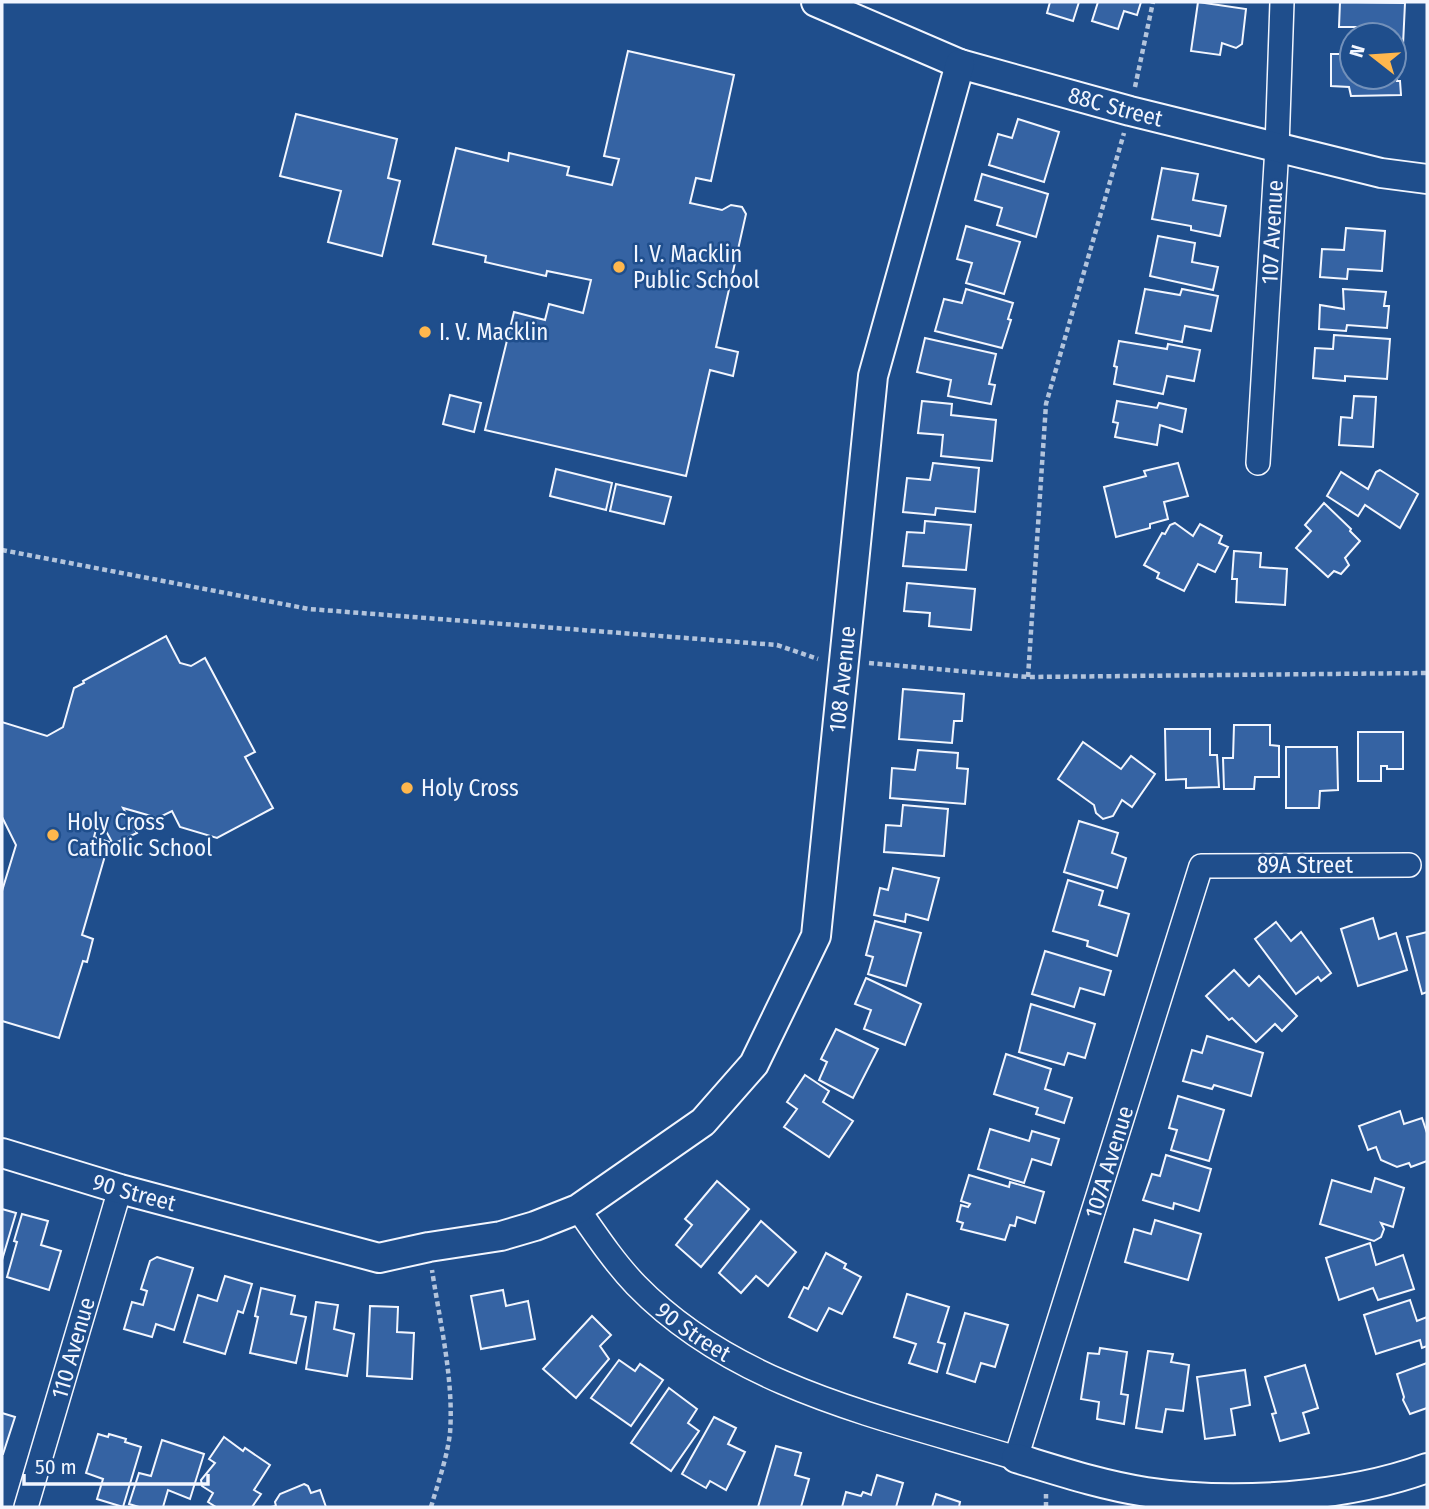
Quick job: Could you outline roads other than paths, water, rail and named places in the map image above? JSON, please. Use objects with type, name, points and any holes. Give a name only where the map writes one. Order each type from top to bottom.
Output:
[{"type":"street","name":"88C Street","points":[[816,2],[960,64],[1130,111],[1381,173],[1427,180]]},
{"type":"street","name":"107 Avenue","points":[[1258,463],[1277,147],[1282,2]]},
{"type":"street","name":"108 Avenue","points":[[578,1209],[703,1122],[754,1064],[816,936],[873,376],[960,64]]},
{"type":"street","name":"89A Street","points":[[1201,866],[1409,865]]},
{"type":"street","name":"107A Avenue","points":[[1016,1458],[1201,866]]},
{"type":"street","name":"90 Street","points":[[2,1153],[120,1189],[379,1258],[501,1236],[578,1209],[610,1255],[637,1286],[690,1331],[755,1371],[813,1395],[1016,1458],[1071,1475],[1146,1492],[1217,1502],[1311,1493],[1402,1477],[1427,1468]]},
{"type":"street","name":"110 Avenue","points":[[26,1507],[120,1189]]},
{"type":"place","name":"I. V. Macklin Public School","points":[[619,267]]},
{"type":"place","name":"I. V. Macklin","points":[[425,332]]},
{"type":"place","name":"Holy Cross","points":[[407,788]]},
{"type":"place","name":"Holy Cross Catholic School","points":[[53,835]]}]
